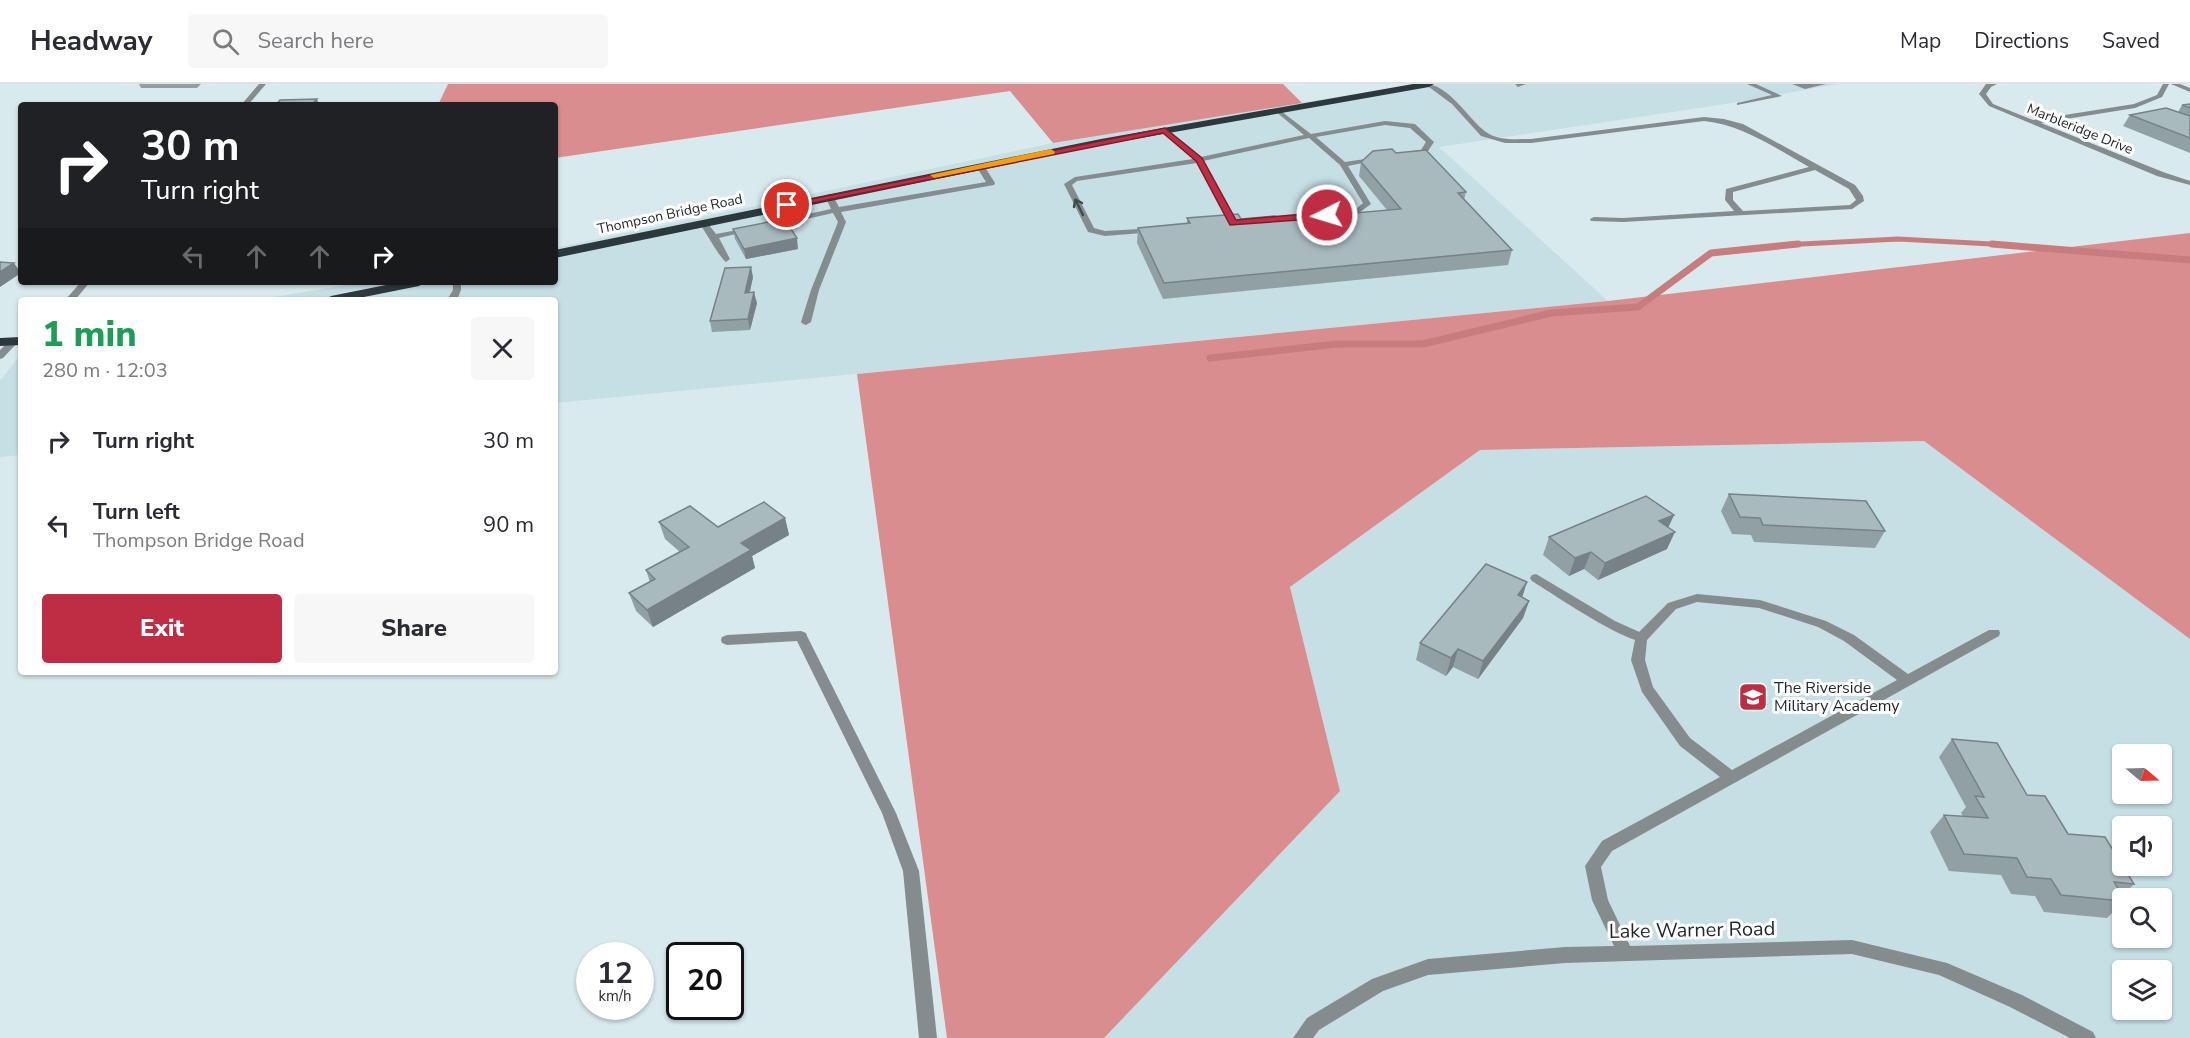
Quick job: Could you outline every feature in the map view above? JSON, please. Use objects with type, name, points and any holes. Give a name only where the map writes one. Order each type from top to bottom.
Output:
[{"type":"highway","name":"Thompson Bridge Road","points":[[558,253],[980,166],[1165,130],[1428,84]]},
{"type":"highway","points":[[348,297],[405,285]]},
{"type":"highway","points":[[0,342],[18,341]]},
{"type":"street","points":[[247,102],[263,84]]},
{"type":"street","points":[[1428,84],[1454,103],[1484,134],[1505,141],[1531,141],[1704,119],[1724,121],[1740,126],[1852,187],[1860,201],[1852,207],[1623,220],[1594,219]]},
{"type":"street","points":[[1518,85],[1523,84]]},
{"type":"street","points":[[1739,104],[1779,96],[1750,84]]},
{"type":"street","points":[[1795,84],[1804,87],[1822,84]]},
{"type":"street","name":"Marbleridge Drive","points":[[1994,84],[1989,85],[1982,94],[1991,105],[2160,174],[2190,183]]},
{"type":"street","points":[[2031,123],[2135,106],[2160,96],[2166,84]]},
{"type":"street","points":[[2174,84],[2190,90]]},
{"type":"street","points":[[2135,106],[2146,110]]},
{"type":"street","points":[[1257,221],[1356,213],[1367,204],[1343,164],[1277,110]]},
{"type":"street","points":[[1163,229],[1105,234],[1091,230],[1068,184],[1075,179],[1199,160],[1384,123],[1412,126],[1430,142],[1423,152],[1400,155]]},
{"type":"street","points":[[1165,130],[1199,160],[1233,223]]},
{"type":"street","points":[[1343,164],[1389,157]]},
{"type":"street","points":[[714,237],[836,210],[991,183],[980,166]]},
{"type":"street","points":[[1741,214],[1729,200],[1729,191],[1816,167]]},
{"type":"street","points":[[806,322],[815,290],[842,222],[829,196]]},
{"type":"street","points":[[1223,224],[1245,222]]},
{"type":"street","points":[[703,223],[726,259]]},
{"type":"street","points":[[73,297],[83,285]]},
{"type":"street","points":[[0,356],[18,341]]},
{"type":"street","points":[[1536,578],[1611,624],[1641,638]]},
{"type":"street","points":[[1732,778],[1685,742],[1647,688],[1638,660],[1641,638],[1672,606],[1697,598],[1760,604],[1831,628],[1908,681]]},
{"type":"street","points":[[1625,953],[1600,900],[1593,866],[1607,846],[1994,633]]},
{"type":"street","points":[[727,640],[801,636],[890,813],[911,871],[928,1038]]},
{"type":"street","name":"Lake Warner Road","points":[[1302,1038],[1313,1024],[1377,985],[1428,967],[1565,955],[1852,947],[1941,968],[2016,1001],[2087,1038]]},
{"type":"shaded area","points":[[448,84],[1283,84],[1302,103],[1053,143],[1010,91],[558,158],[558,102],[439,102]]},
{"type":"shaded area","points":[[1416,84],[1837,84],[1739,102],[1439,147],[1608,301],[558,403],[558,297],[274,297],[346,285],[558,285],[558,247],[1053,143]]},
{"type":"shaded area","points":[[2190,233],[2190,639],[1924,441],[1480,450],[1290,587],[1340,791],[1104,1038],[947,1038],[857,374],[1608,301]]},
{"type":"shaded area","points":[[18,358],[18,455],[0,457],[0,381]]},
{"type":"shaded area","name":"The Riverside Military Academy","points":[[1924,441],[2190,639],[2190,1038],[1104,1038],[1340,791],[1290,587],[1480,450]]},
{"type":"building","points":[[317,99],[314,102],[278,102],[280,100]]},
{"type":"building","points":[[2166,108],[2190,116],[2190,138],[2130,115]]},
{"type":"building","points":[[1392,149],[1396,153],[1426,150],[1466,192],[1458,193],[1512,250],[1164,283],[1138,228],[1190,223],[1187,218],[1238,214],[1241,219],[1274,216],[1286,219],[1401,209],[1361,162],[1373,151]]},
{"type":"building","points":[[784,219],[797,238],[744,249],[733,229]]},
{"type":"building","points":[[0,262],[14,263],[0,272]]},
{"type":"building","points":[[751,267],[745,293],[754,292],[748,319],[710,321],[725,268]]},
{"type":"building","points":[[1729,494],[1866,501],[1885,531],[1763,525],[1760,518],[1740,517]]},
{"type":"building","points":[[1646,496],[1674,515],[1659,521],[1675,532],[1605,563],[1591,552],[1575,558],[1549,537]]},
{"type":"building","points":[[764,502],[785,518],[741,543],[751,550],[647,610],[629,593],[655,579],[646,570],[689,547],[659,522],[690,506],[718,527]]},
{"type":"building","points":[[1486,564],[1527,582],[1518,595],[1529,601],[1483,661],[1458,649],[1451,658],[1420,643]]},
{"type":"building","points":[[1952,739],[1997,743],[2027,795],[2045,796],[2068,834],[2105,837],[2112,848],[2112,876],[2129,876],[2134,884],[2114,882],[2118,888],[2112,888],[2112,900],[2061,895],[2051,879],[2027,877],[2017,858],[1964,854],[1944,815],[1988,818],[1975,796],[1984,797]]},
{"type":"waterway","points":[[1794,244],[1898,239],[1993,244]]},
{"type":"waterway","points":[[1210,358],[1337,344],[1423,344],[1551,313],[1638,307],[1711,253],[1794,244]]},
{"type":"waterway","points":[[1783,245],[1794,244]]},
{"type":"waterway","points":[[1794,244],[1798,244]]},
{"type":"waterway","points":[[1993,244],[2010,245]]},
{"type":"waterway","points":[[1993,244],[2190,260]]},
{"type":"slow traffic","points":[[934,175],[1051,152]]},
{"type":"place","name":"The Riverside Military Academy","points":[[1753,697]]},
{"type":"route","points":[[787,205],[1165,130],[1199,160],[1233,223],[1327,215]]}]
